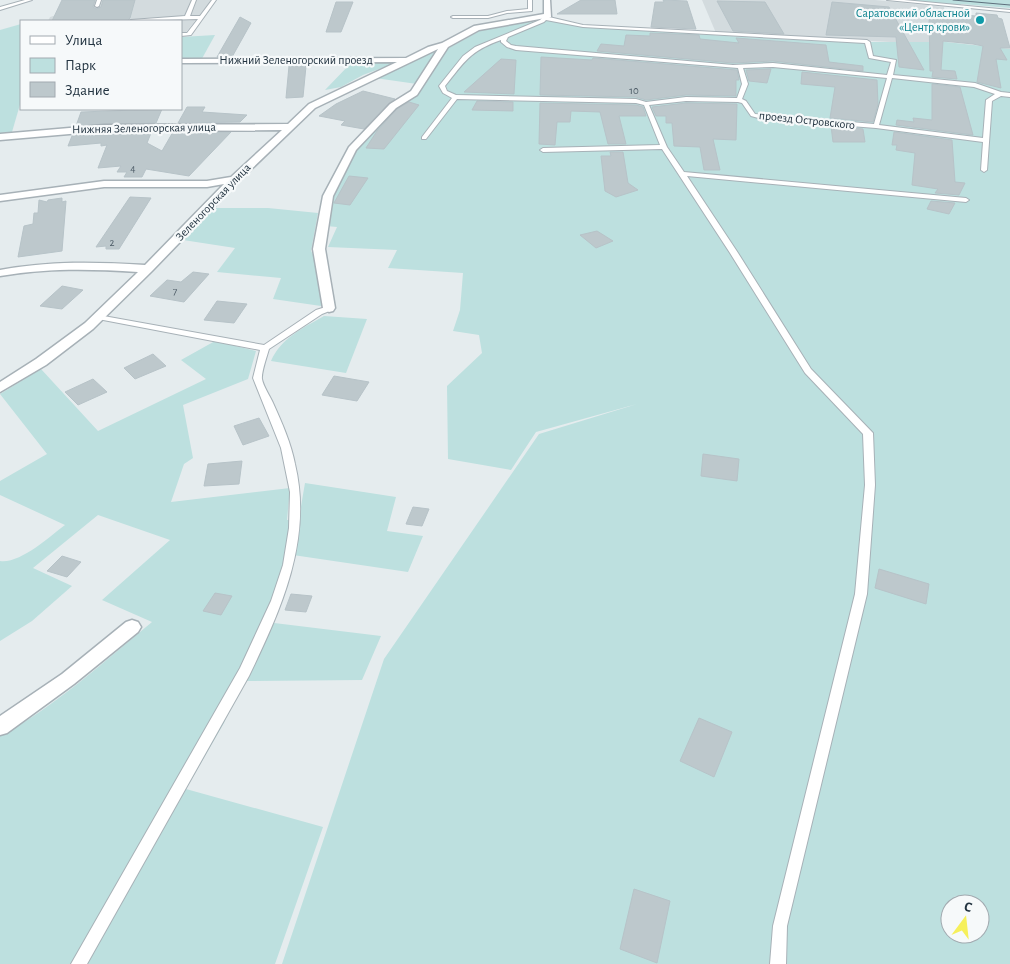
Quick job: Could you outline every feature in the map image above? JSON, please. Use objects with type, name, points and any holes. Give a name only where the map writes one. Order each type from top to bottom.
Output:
[{"type":"street","points":[[547,0],[547,16]]},
{"type":"street","name":"Зеленогорская улица","points":[[0,388],[47,357],[98,317],[148,270],[288,126],[312,106],[478,28],[547,16]]},
{"type":"street","points":[[329,308],[329,299],[319,249],[328,196],[352,149],[393,106],[414,93],[445,45]]},
{"type":"street","name":"Нижний Зеленогорский проезд","points":[[182,61],[411,60]]},
{"type":"street","name":"Нижняя Зеленогорская улица","points":[[0,137],[104,128],[288,126]]},
{"type":"street","points":[[0,198],[104,184],[207,184],[234,180]]},
{"type":"street","points":[[0,273],[31,268],[81,265],[148,270]]},
{"type":"street","points":[[0,727],[68,679],[132,627]]},
{"type":"lane","points":[[0,9],[30,0]]},
{"type":"lane","points":[[187,18],[194,0]]},
{"type":"lane","points":[[182,35],[189,34],[214,0]]},
{"type":"lane","points":[[453,17],[488,17],[507,12],[530,10],[530,0]]},
{"type":"lane","points":[[890,0],[1010,11]]},
{"type":"lane","points":[[0,4],[9,6]]},
{"type":"lane","points":[[149,20],[202,16]]},
{"type":"lane","points":[[424,138],[455,97],[445,92],[442,86],[466,57],[477,48],[506,37],[547,16],[592,26],[867,42],[872,57],[894,61],[876,126]]},
{"type":"lane","points":[[506,37],[503,41],[505,44],[516,48],[740,67],[773,65],[890,76],[975,85],[1000,94],[1010,95]]},
{"type":"lane","points":[[739,100],[745,84],[740,67]]},
{"type":"lane","points":[[984,170],[989,100],[1000,94]]},
{"type":"lane","name":"проезд Островского","points":[[455,97],[636,101],[646,104],[686,99],[739,100],[744,102],[753,115],[762,117],[876,126],[985,140]]},
{"type":"lane","points":[[646,104],[664,147],[808,371],[868,433],[870,485],[861,594],[780,926],[778,964]]},
{"type":"lane","points":[[543,150],[664,147]]},
{"type":"lane","points":[[681,174],[966,200]]},
{"type":"lane","points":[[79,964],[257,650],[283,587],[293,535],[295,492],[284,435],[257,378],[265,348],[319,312],[329,308]]},
{"type":"lane","points":[[98,317],[265,348]]},
{"type":"shaded area","points":[[93,0],[212,0],[182,37],[182,20],[48,20],[50,17],[89,5]]},
{"type":"shaded area","points":[[702,0],[875,0],[944,7],[946,42],[910,43],[716,33]]},
{"type":"green space","points":[[902,0],[1010,0],[1010,8],[961,4],[960,6]]},
{"type":"green space","points":[[532,20],[548,20],[578,26],[727,36],[836,42],[946,42],[1010,49],[1010,964],[282,964],[384,659],[539,434],[637,404],[536,432],[511,470],[448,459],[447,386],[482,353],[479,335],[453,331],[460,310],[463,273],[388,268],[397,250],[328,247],[337,227],[326,226],[327,206],[352,154],[405,101],[445,50],[485,28]]},
{"type":"green space","points":[[20,24],[20,104],[12,132],[0,135],[0,30]]},
{"type":"green space","points":[[215,35],[199,64],[182,64],[182,37]]},
{"type":"green space","points":[[440,50],[428,63],[417,84],[375,78],[431,51]]},
{"type":"green space","points":[[398,62],[363,75],[341,87],[325,90],[351,63]]},
{"type":"green space","points":[[215,208],[268,208],[318,213],[311,251],[315,258],[324,299],[321,306],[273,299],[281,278],[217,272],[235,248],[183,240]]},
{"type":"green space","points":[[324,316],[367,319],[346,373],[271,361],[275,353],[287,340],[301,329]]},
{"type":"green space","points":[[215,341],[256,351],[248,379],[183,405],[193,458],[184,464],[171,502],[290,488],[287,520],[299,518],[305,483],[396,497],[387,531],[423,536],[408,572],[293,555],[266,622],[381,636],[362,680],[241,681],[224,723],[186,789],[323,827],[275,964],[0,964],[0,736],[20,725],[59,698],[152,622],[102,600],[170,540],[98,515],[33,568],[72,586],[32,621],[0,641],[0,561],[8,561],[25,554],[65,525],[0,495],[0,481],[47,454],[0,394],[41,369],[98,431],[206,379],[181,360]]},
{"type":"building","points":[[62,0],[95,0],[93,7],[96,9],[101,7],[103,0],[135,0],[128,20],[52,20]]},
{"type":"building","points":[[581,0],[615,0],[617,14],[557,14]]},
{"type":"building","points":[[663,0],[687,1],[696,29],[651,27],[655,2],[664,2]]},
{"type":"building","points":[[717,1],[765,2],[784,34],[733,31]]},
{"type":"building","points":[[336,2],[353,2],[341,32],[326,32]]},
{"type":"building","points":[[832,2],[889,7],[924,70],[899,67],[896,37],[826,35]]},
{"type":"building","points":[[929,12],[976,16],[976,13],[997,15],[998,18],[1002,19],[1010,48],[1000,48],[1007,60],[996,59],[1001,88],[977,82],[983,46],[973,44],[943,41],[941,70],[955,71],[957,79],[932,77],[933,71],[930,71]]},
{"type":"building","points":[[240,17],[251,23],[232,57],[217,57]]},
{"type":"building","points":[[650,33],[699,35],[700,39],[739,43],[736,38],[826,45],[829,62],[863,66],[863,71],[773,61],[733,63],[597,51],[601,44],[624,46],[626,35],[650,36]]},
{"type":"building","points":[[541,57],[592,60],[593,58],[737,70],[739,80],[736,80],[736,96],[686,95],[646,100],[636,97],[540,95]]},
{"type":"building","points":[[501,59],[516,60],[514,94],[464,92]]},
{"type":"building","points":[[289,66],[306,66],[303,97],[286,98]]},
{"type":"building","points":[[771,69],[767,83],[749,81],[746,70]]},
{"type":"building","points":[[802,72],[877,80],[878,104],[873,122],[830,118],[835,87],[801,84]]},
{"type":"building","points":[[932,84],[960,87],[973,135],[896,125],[897,120],[914,122],[913,118],[932,120]]},
{"type":"building","points":[[363,91],[395,99],[364,129],[341,125],[345,121],[319,116],[336,104]]},
{"type":"building","points":[[477,101],[513,102],[513,111],[472,110]]},
{"type":"building","points":[[409,102],[419,105],[384,149],[366,148],[377,131],[397,109]]},
{"type":"building","points":[[540,103],[636,105],[643,107],[646,116],[619,116],[626,144],[608,144],[600,112],[571,111],[570,122],[557,122],[555,145],[539,144]]},
{"type":"building","points":[[686,103],[737,104],[736,140],[713,139],[720,170],[704,170],[700,147],[674,146],[672,123],[666,123],[666,116],[656,116],[652,107]]},
{"type":"building","points":[[187,107],[205,107],[202,112],[247,115],[240,122],[178,123]]},
{"type":"building","points":[[162,110],[156,123],[76,126],[81,112]]},
{"type":"building","points":[[831,126],[863,129],[865,142],[833,142]]},
{"type":"building","points":[[173,132],[231,132],[189,176],[146,169],[142,177],[124,177],[127,172],[117,172],[121,166],[98,168],[107,145],[101,146],[101,143],[68,146],[72,136],[104,133],[151,133],[147,143],[162,151]]},
{"type":"building","points":[[894,132],[952,140],[955,182],[965,183],[959,195],[935,193],[938,189],[912,185],[915,153],[896,150],[897,145],[892,145]]},
{"type":"building","points":[[610,152],[623,152],[628,183],[638,190],[616,197],[605,191],[601,156],[611,156]]},
{"type":"building","points":[[349,176],[368,178],[350,205],[334,203]]},
{"type":"building","points":[[130,197],[151,198],[119,249],[106,249],[106,246],[96,247]]},
{"type":"building","points":[[62,198],[62,202],[66,201],[62,251],[18,257],[24,226],[33,224],[34,213],[38,213],[39,200],[47,202],[48,200]]},
{"type":"building","points":[[931,201],[955,203],[949,214],[927,209]]},
{"type":"building","points":[[597,231],[613,241],[596,248],[580,235]]},
{"type":"building","points":[[193,272],[209,274],[184,302],[150,296],[167,280],[181,282]]},
{"type":"building","points":[[62,286],[83,290],[62,309],[40,306]]},
{"type":"building","points":[[217,301],[247,304],[234,323],[204,320]]},
{"type":"building","points":[[153,354],[166,366],[135,379],[124,368]]},
{"type":"building","points":[[334,376],[369,382],[357,401],[322,395]]},
{"type":"building","points":[[93,379],[107,392],[78,405],[65,392]]},
{"type":"building","points":[[259,418],[269,436],[243,445],[234,426]]},
{"type":"building","points":[[703,454],[739,459],[737,481],[701,476]]},
{"type":"building","points":[[242,461],[239,484],[204,486],[208,464]]},
{"type":"building","points":[[413,507],[429,509],[422,526],[406,524]]},
{"type":"building","points":[[62,556],[81,562],[67,577],[47,571]]},
{"type":"building","points":[[879,569],[929,584],[926,604],[875,588]]},
{"type":"building","points":[[215,593],[232,596],[221,615],[203,611]]},
{"type":"building","points":[[291,594],[312,596],[306,612],[285,610]]},
{"type":"building","points":[[699,718],[732,732],[714,777],[680,761]]},
{"type":"building","points":[[634,889],[670,901],[657,963],[620,949]]},
{"type":"tram line","points":[[953,0],[1010,5]]},
{"type":"place","name":"Саратовский областной «Центр крови»","points":[[980,20]]}]
